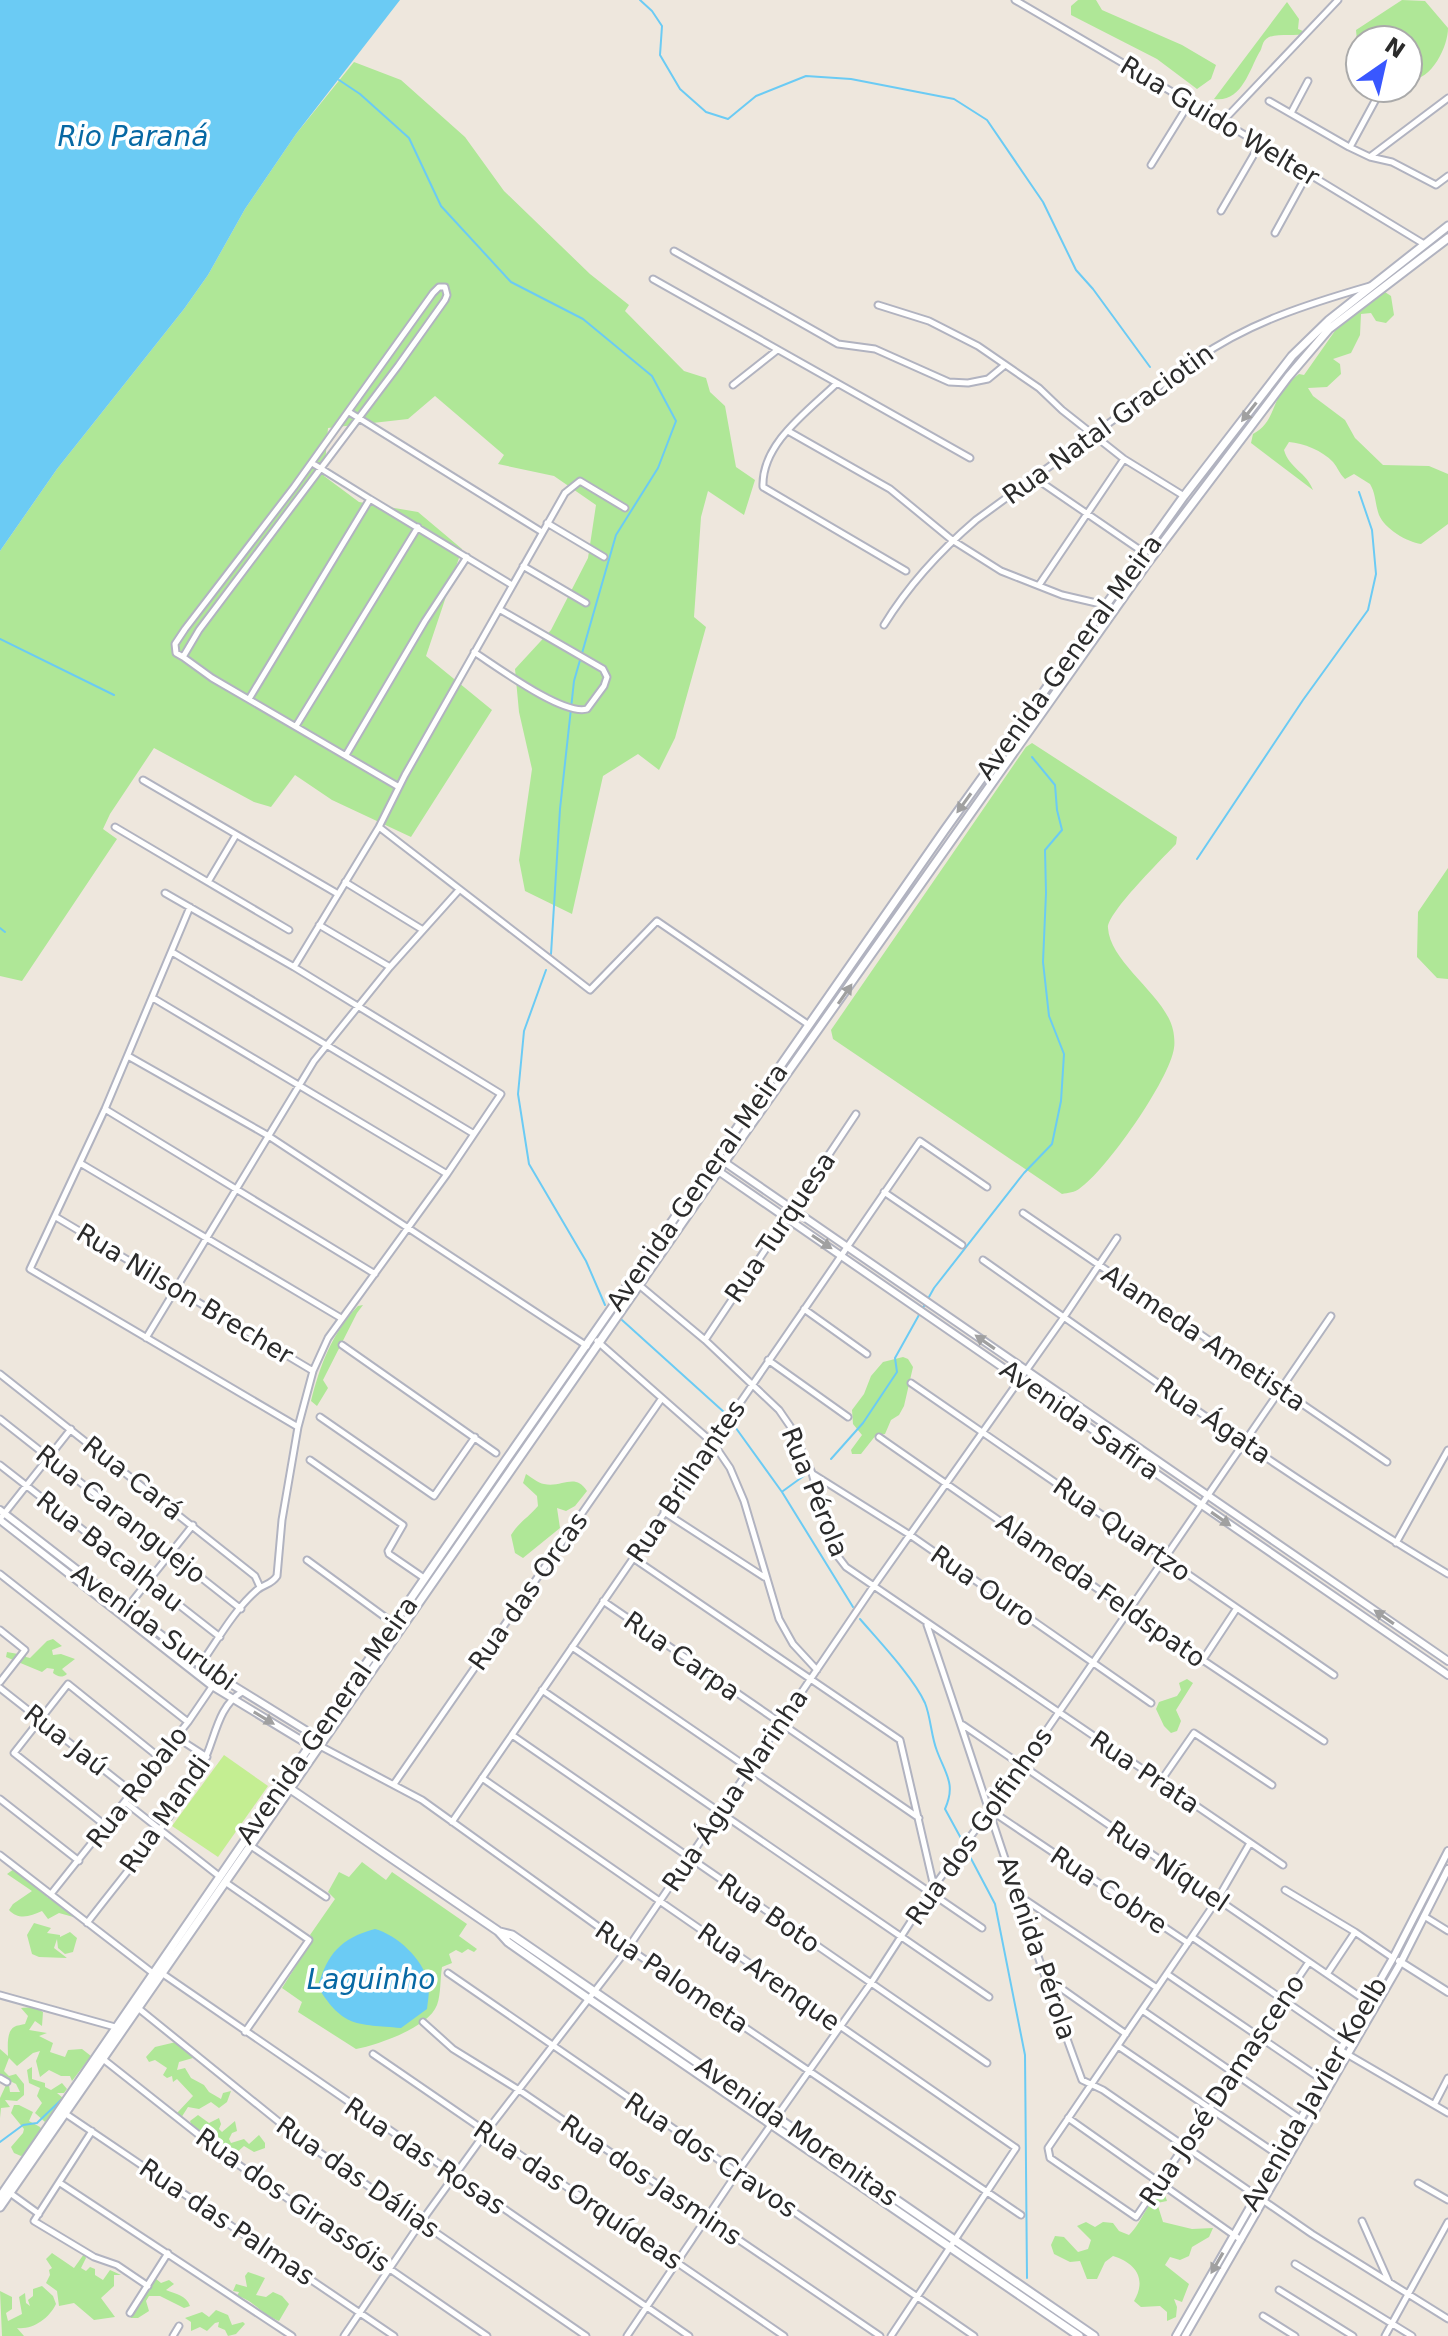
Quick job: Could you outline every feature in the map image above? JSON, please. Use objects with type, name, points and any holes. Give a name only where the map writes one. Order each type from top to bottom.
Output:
[{"type":"main road","name":"Avenida General Meira","points":[[222,1879],[250,1846],[309,1745],[424,1578],[501,1457],[639,1285],[810,1026],[1184,496],[1292,356],[1329,320],[1448,226]]},
{"type":"main road","name":"Avenida General Meira","points":[[721,1160],[818,1032],[1113,611],[1288,377],[1329,329],[1448,238]]},
{"type":"main road","points":[[1424,244],[1430,252]]},
{"type":"main road","points":[[1184,496],[1193,503]]},
{"type":"main road","points":[[1105,605],[1113,611]]},
{"type":"main road","points":[[810,1026],[818,1032]]},
{"type":"main road","name":"Avenida General Meira","points":[[596,1340],[715,1169]]},
{"type":"main road","name":"Avenida General Meira","points":[[0,2207],[62,2111],[103,2059],[118,2029],[138,2008],[286,1786],[320,1746],[590,1348]]},
{"type":"main road","points":[[315,1736],[320,1746]]},
{"type":"main road","points":[[309,1745],[320,1746]]},
{"type":"main road","name":"Avenida Morenitas","points":[[286,1786],[498,1931],[508,1942],[589,1999],[775,2121]]},
{"type":"main road","name":"Avenida Morenitas","points":[[498,1931],[512,1935],[594,1991],[1079,2336]]},
{"type":"main road","name":"Avenida General Meira","points":[[0,2197],[158,1975]]},
{"type":"main road","name":"Avenida Morenitas","points":[[954,2245],[1094,2336]]},
{"type":"street","name":"Rua Guido Welter","points":[[1015,0],[1223,121],[1424,244]]},
{"type":"street","points":[[1223,121],[1338,0]]},
{"type":"street","points":[[1291,113],[1308,81]]},
{"type":"street","points":[[1370,157],[1448,98]]},
{"type":"street","points":[[1269,101],[1349,147],[1370,157],[1392,162],[1436,185],[1448,176]]},
{"type":"street","points":[[1151,165],[1190,102]]},
{"type":"street","points":[[1349,147],[1373,104]]},
{"type":"street","points":[[1221,211],[1260,144]]},
{"type":"street","points":[[1275,233],[1308,173]]},
{"type":"street","points":[[674,251],[838,344],[875,349],[949,382],[988,379],[1005,365]]},
{"type":"street","points":[[653,279],[970,458]]},
{"type":"street","name":"Rua Natal Graciotin","points":[[884,625],[952,540],[1227,338],[1265,320],[1375,284]]},
{"type":"street","points":[[183,657],[191,641],[445,300],[445,287],[439,287],[433,293],[312,463],[175,644],[175,651],[183,657],[212,678],[399,787]]},
{"type":"street","points":[[878,305],[955,332],[1039,388],[1124,459],[1184,496]]},
{"type":"street","points":[[733,385],[777,350]]},
{"type":"street","points":[[836,384],[773,449],[762,477],[763,487],[906,571]]},
{"type":"street","points":[[349,412],[542,532]]},
{"type":"street","points":[[788,431],[890,489],[952,540],[1001,571],[1062,595],[1105,605]]},
{"type":"street","points":[[1039,585],[1124,459]]},
{"type":"street","points":[[312,463],[512,585]]},
{"type":"street","points":[[1035,478],[1143,552]]},
{"type":"street","points":[[294,967],[379,827],[565,493],[580,481],[625,508]]},
{"type":"street","points":[[249,699],[370,499]]},
{"type":"street","points":[[547,523],[604,557]]},
{"type":"street","points":[[296,726],[418,527]]},
{"type":"street","points":[[346,755],[425,621],[467,557]]},
{"type":"street","points":[[523,566],[586,603]]},
{"type":"street","points":[[474,652],[540,693],[578,710],[587,709],[604,686],[607,677],[603,669],[499,609]]},
{"type":"street","points":[[143,780],[338,894]]},
{"type":"street","points":[[115,827],[289,930]]},
{"type":"street","points":[[379,827],[590,990],[657,921],[810,1026]]},
{"type":"street","points":[[208,882],[236,835]]},
{"type":"street","points":[[345,882],[423,930]]},
{"type":"street","points":[[146,1338],[267,1135],[327,1043],[459,890]]},
{"type":"street","points":[[165,893],[294,967],[501,1094],[328,1338],[313,1371],[298,1427],[282,1520],[279,1566],[273,1582],[260,1587],[200,1665]]},
{"type":"street","points":[[190,907],[105,1109],[30,1269],[298,1427]]},
{"type":"street","points":[[319,925],[390,967]]},
{"type":"street","points":[[172,952],[474,1134]]},
{"type":"street","points":[[153,998],[447,1174]]},
{"type":"street","points":[[128,1056],[267,1135],[590,1348]]},
{"type":"street","points":[[105,1109],[375,1274]]},
{"type":"street","name":"Rua Turquesa","points":[[705,1340],[856,1114]]},
{"type":"street","name":"Rua Brilhantes","points":[[452,1822],[920,1141],[987,1187]]},
{"type":"street","name":"Avenida Safira","points":[[721,1160],[1448,1661]]},
{"type":"street","points":[[80,1163],[341,1318]]},
{"type":"street","name":"Avenida Safira","points":[[715,1169],[1448,1675]]},
{"type":"street","points":[[884,1192],[962,1245]]},
{"type":"street","name":"Alameda Ametista","points":[[1023,1213],[1387,1462]]},
{"type":"street","name":"Rua Nilson Brecher","points":[[56,1217],[313,1371]]},
{"type":"street","name":"Rua Água Marinha","points":[[344,2336],[486,2132],[628,1948],[873,1587],[1117,1238]]},
{"type":"street","name":"Rua Ágata","points":[[983,1260],[1243,1441],[1448,1574]]},
{"type":"street","name":"Rua Pérola","points":[[639,1285],[705,1340],[779,1410],[812,1473],[833,1550],[846,1567],[927,1625]]},
{"type":"street","points":[[804,1309],[867,1354]]},
{"type":"street","name":"Rua dos Golfinhos","points":[[627,2336],[1331,1316]]},
{"type":"street","points":[[596,1340],[713,1443],[730,1468],[744,1501],[779,1619],[793,1644],[817,1670]]},
{"type":"street","points":[[342,1345],[501,1457]]},
{"type":"street","points":[[768,1360],[848,1417]]},
{"type":"street","name":"Rua Cará","points":[[0,1374],[193,1525],[255,1576],[260,1587]]},
{"type":"street","name":"Rua Quartzo","points":[[911,1383],[1334,1675]]},
{"type":"street","name":"Rua das Orcas","points":[[394,1784],[662,1398]]},
{"type":"street","points":[[320,1417],[434,1496],[475,1437]]},
{"type":"street","name":"Rua Caranguejo","points":[[0,1419],[241,1609]]},
{"type":"street","points":[[1,1515],[71,1429]]},
{"type":"street","name":"Alameda Feldspato","points":[[879,1437],[1202,1661],[1324,1741]]},
{"type":"street","points":[[1396,1543],[1448,1450]]},
{"type":"street","points":[[310,1460],[403,1525],[389,1554],[424,1578]]},
{"type":"street","name":"Rua Bacalhau","points":[[0,1465],[220,1637]]},
{"type":"street","name":"Rua Ouro","points":[[812,1473],[910,1535],[1151,1703]]},
{"type":"street","points":[[664,1512],[766,1578]]},
{"type":"street","name":"Avenida Surubi","points":[[1,1515],[218,1678],[315,1736]]},
{"type":"street","name":"Avenida Surubi","points":[[1,1515],[212,1686],[309,1745]]},
{"type":"street","points":[[122,1616],[193,1525]]},
{"type":"street","points":[[633,1558],[900,1740],[932,1890]]},
{"type":"street","points":[[307,1560],[393,1623]]},
{"type":"street","points":[[0,1574],[188,1722]]},
{"type":"street","points":[[1318,1586],[1324,1576]]},
{"type":"street","name":"Rua Carpa","points":[[603,1601],[919,1818]]},
{"type":"street","points":[[1202,1661],[1237,1608]]},
{"type":"street","name":"Rua Prata","points":[[927,1625],[1283,1865]]},
{"type":"street","name":"Avenida Pérola","points":[[927,1625],[1043,1977],[1082,2080],[1090,2086]]},
{"type":"street","points":[[0,1630],[25,1650],[0,1685]]},
{"type":"street","points":[[572,1647],[932,1890],[982,1928]]},
{"type":"street","name":"Rua Robalo","points":[[51,1894],[188,1722],[218,1678]]},
{"type":"street","points":[[106,1826],[14,1753],[68,1684],[160,1758]]},
{"type":"street","name":"Rua Jaú","points":[[0,1685],[132,1792]]},
{"type":"street","points":[[542,1690],[989,1997]]},
{"type":"street","points":[[231,1699],[242,1692]]},
{"type":"street","name":"Rua Mandi","points":[[87,1923],[192,1783],[207,1757],[225,1707],[231,1699]]},
{"type":"street","name":"Rua Níquel","points":[[961,1724],[1375,2007]]},
{"type":"street","points":[[1160,1782],[1194,1733],[1272,1785]]},
{"type":"street","name":"Rua Boto","points":[[512,1735],[987,2063]]},
{"type":"street","points":[[176,1737],[207,1757]]},
{"type":"street","name":"Rua Palometa","points":[[320,1746],[422,1800],[628,1948],[1021,2215]]},
{"type":"street","name":"Rua Arenque","points":[[482,1778],[1016,2148],[987,2193]]},
{"type":"street","points":[[0,1799],[79,1861]]},
{"type":"street","points":[[125,1802],[222,1879],[309,1940],[245,2032]]},
{"type":"street","name":"Rua Cobre","points":[[990,1810],[1188,1943]]},
{"type":"street","points":[[1241,2240],[1068,2118],[1217,1900],[1250,1843]]},
{"type":"street","points":[[250,1846],[326,1897]]},
{"type":"street","name":"Avenida Javier Koelb","points":[[1176,2336],[1393,1958],[1448,1851]]},
{"type":"street","name":"Rua das Rosas","points":[[0,1855],[158,1975],[689,2336]]},
{"type":"street","name":"Avenida Javier Koelb","points":[[1185,2336],[1401,1962],[1447,1872]]},
{"type":"street","points":[[1285,1890],[1448,1992]]},
{"type":"street","points":[[1018,1895],[1157,1988]]},
{"type":"street","points":[[1424,1916],[1448,1931]]},
{"type":"street","points":[[1327,1974],[1355,1932]]},
{"type":"street","points":[[1192,1937],[1352,2047]]},
{"type":"street","name":"Rua José Damasceno","points":[[1068,2118],[1048,2148],[1050,2158],[1136,2217],[1309,1962]]},
{"type":"street","name":"Rua dos Cravos","points":[[448,1973],[974,2336]]},
{"type":"street","points":[[1167,1974],[1330,2085]]},
{"type":"street","points":[[1043,1977],[1126,2034]]},
{"type":"street","points":[[0,1995],[118,2029]]},
{"type":"street","name":"Rua das Dálias","points":[[138,2008],[300,2139],[586,2336]]},
{"type":"street","points":[[1142,2010],[1308,2124]]},
{"type":"street","name":"Rua dos Jasmins","points":[[423,2022],[453,2049],[519,2090],[880,2336]]},
{"type":"street","points":[[1118,2046],[1287,2161]]},
{"type":"street","points":[[1340,2050],[1448,2113]]},
{"type":"street","name":"Rua das Orquídeas","points":[[373,2054],[784,2336]]},
{"type":"street","name":"Rua dos Girassóis","points":[[103,2059],[223,2154],[487,2336]]},
{"type":"street","points":[[0,2078],[7,2082]]},
{"type":"street","points":[[1434,2105],[1448,2078]]},
{"type":"street","points":[[1090,2086],[1103,2090],[1263,2202],[1448,2319]]},
{"type":"street","name":"Rua das Palmas","points":[[62,2111],[394,2336]]},
{"type":"street","points":[[92,2131],[34,2221],[94,2257],[117,2265],[148,2286]]},
{"type":"street","points":[[60,2183],[283,2333],[292,2336]]},
{"type":"street","points":[[1418,2183],[1448,2200]]},
{"type":"street","points":[[10,2193],[39,2214]]},
{"type":"street","points":[[891,2336],[987,2193]]},
{"type":"street","points":[[1362,2221],[1389,2283]]},
{"type":"street","points":[[1385,2336],[1448,2222]]},
{"type":"street","points":[[130,2313],[168,2253]]},
{"type":"street","points":[[1295,2264],[1412,2336]]},
{"type":"street","points":[[1279,2290],[1353,2336]]},
{"type":"street","points":[[1263,2316],[1295,2336]]},
{"type":"street","points":[[173,2336],[179,2326]]},
{"type":"green space","points":[[1078,0],[1096,0],[1102,10],[1182,45],[1216,65],[1211,79],[1197,89],[1157,59],[1071,15],[1071,6]]},
{"type":"green space","points":[[1402,0],[1425,1],[1448,28],[1437,62],[1424,75],[1424,24],[1365,24]]},
{"type":"green space","points":[[1287,2],[1299,19],[1298,29],[1308,33],[1266,39],[1237,91],[1223,99],[1214,99]]},
{"type":"green space","points":[[354,62],[401,80],[465,137],[504,191],[590,274],[629,305],[625,311],[684,371],[706,378],[710,392],[725,406],[736,467],[755,480],[744,515],[708,491],[701,517],[694,617],[706,627],[675,738],[659,770],[638,754],[603,776],[572,914],[525,891],[519,860],[532,769],[519,712],[515,669],[551,630],[588,558],[596,505],[554,476],[498,464],[504,455],[435,396],[408,419],[328,428],[324,476],[359,502],[418,512],[462,549],[426,656],[492,710],[411,837],[332,800],[295,775],[271,807],[254,802],[154,748],[103,829],[117,839],[22,981],[0,976],[0,551],[57,469],[184,309],[208,275],[245,209],[296,134]]},
{"type":"green space","points":[[1382,290],[1391,296],[1394,315],[1386,323],[1376,321],[1371,313],[1361,314],[1360,335],[1351,353],[1333,359],[1340,364],[1341,374],[1327,387],[1308,388],[1313,396],[1345,420],[1355,438],[1383,465],[1429,466],[1448,474],[1448,524],[1421,544],[1403,538],[1386,525],[1379,515],[1370,484],[1354,474],[1345,479],[1333,462],[1318,451],[1289,442],[1284,450],[1313,490],[1251,443],[1253,434],[1267,421],[1285,387],[1299,374],[1304,375],[1337,328]]},
{"type":"green space","points":[[1032,743],[1177,837],[1176,844],[1116,911],[1108,928],[1118,954],[1168,1017],[1174,1041],[1170,1062],[1135,1123],[1105,1164],[1079,1189],[1062,1194],[833,1039],[831,1030],[1026,747]]},
{"type":"green space","points":[[1448,868],[1448,979],[1437,978],[1417,957],[1418,912]]},
{"type":"green space","points":[[363,1305],[323,1380],[328,1388],[317,1406],[311,1401],[328,1350],[349,1316]]},
{"type":"green space","points":[[903,1357],[913,1367],[904,1406],[899,1415],[891,1420],[885,1434],[876,1435],[861,1454],[852,1454],[851,1450],[862,1435],[853,1424],[852,1410],[864,1394],[871,1376],[883,1362]]},
{"type":"green space","points":[[526,1474],[544,1484],[578,1482],[587,1491],[575,1506],[566,1511],[557,1508],[560,1528],[523,1558],[515,1553],[511,1535],[538,1506],[537,1496],[523,1483]]},
{"type":"green space","points":[[53,1639],[62,1646],[52,1650],[53,1655],[61,1654],[75,1659],[62,1669],[67,1674],[63,1676],[53,1673],[54,1669],[47,1668],[42,1672],[6,1657],[7,1652],[18,1654],[23,1650],[30,1658]]},
{"type":"green space","points":[[1187,1679],[1193,1683],[1176,1710],[1181,1721],[1177,1731],[1171,1733],[1156,1709],[1159,1702],[1177,1696],[1181,1690],[1179,1683]]},
{"type":"green space","points":[[224,1755],[268,1786],[218,1857],[172,1826]]},
{"type":"green space","points":[[362,1862],[386,1880],[392,1872],[467,1924],[459,1936],[477,1949],[462,1953],[456,1950],[449,1954],[452,1963],[442,1967],[437,2005],[424,2021],[377,2044],[356,2049],[298,2012],[302,2002],[282,1988],[313,1939],[310,1935],[335,1899],[328,1892],[339,1872],[349,1877]]},
{"type":"green space","points":[[14,1869],[42,1888],[47,1897],[76,1914],[77,1918],[59,1913],[48,1919],[42,1911],[17,1916],[9,1910],[32,1891],[7,1874]]},
{"type":"green space","points":[[34,1923],[51,1928],[47,1933],[60,1937],[70,1932],[77,1938],[73,1952],[65,1954],[58,1948],[57,1939],[54,1948],[67,1958],[32,1954],[27,1935]]},
{"type":"green space","points":[[34,2007],[43,2012],[42,2026],[35,2021],[29,2030],[47,2033],[39,2036],[53,2043],[50,2052],[65,2057],[68,2050],[82,2049],[91,2056],[72,2081],[70,2076],[61,2076],[49,2070],[40,2077],[36,2061],[40,2051],[17,2066],[9,2058],[4,2071],[9,2076],[16,2074],[24,2084],[24,2095],[17,2101],[5,2100],[10,2107],[1,2108],[0,2118],[0,2098],[6,2085],[9,2085],[10,2092],[20,2092],[16,2084],[0,2076],[0,2049],[8,2056],[10,2033],[14,2027],[25,2024],[28,2016],[21,2008]]},
{"type":"green space","points":[[176,2042],[193,2058],[179,2062],[177,2070],[185,2068],[191,2078],[221,2099],[223,2093],[231,2091],[227,2102],[219,2108],[211,2102],[199,2109],[188,2107],[181,2118],[177,2113],[193,2096],[177,2079],[173,2082],[172,2076],[167,2078],[163,2075],[167,2068],[155,2060],[149,2062],[146,2057],[155,2047]]},
{"type":"green space","points":[[32,2067],[32,2079],[45,2083],[45,2087],[51,2090],[62,2083],[67,2089],[64,2093],[57,2093],[63,2098],[45,2122],[35,2113],[42,2103],[37,2096],[40,2088],[29,2083],[27,2070]]},
{"type":"green space","points":[[14,2105],[33,2112],[29,2121],[43,2132],[29,2149],[30,2152],[21,2156],[14,2153],[11,2147],[24,2129],[11,2113]]},
{"type":"green space","points":[[198,2115],[209,2123],[219,2118],[222,2132],[235,2121],[237,2131],[229,2139],[231,2143],[244,2139],[249,2144],[259,2135],[265,2148],[254,2152],[244,2146],[235,2154],[225,2152],[213,2138],[194,2129],[190,2121]]},
{"type":"green space","points":[[1164,2192],[1167,2201],[1157,2203],[1163,2222],[1192,2229],[1213,2228],[1209,2237],[1192,2247],[1189,2256],[1180,2260],[1170,2257],[1165,2265],[1189,2284],[1182,2302],[1174,2299],[1176,2317],[1167,2321],[1167,2312],[1160,2306],[1141,2307],[1134,2301],[1139,2279],[1128,2263],[1113,2256],[1105,2262],[1097,2279],[1087,2279],[1080,2261],[1070,2262],[1054,2254],[1051,2245],[1055,2236],[1064,2237],[1078,2252],[1088,2249],[1091,2240],[1077,2226],[1086,2222],[1095,2227],[1103,2222],[1113,2223],[1119,2231],[1129,2235],[1153,2201]]},
{"type":"green space","points":[[52,2253],[74,2268],[84,2254],[86,2258],[81,2268],[86,2271],[90,2267],[95,2269],[95,2275],[103,2280],[110,2270],[121,2275],[114,2275],[114,2286],[101,2298],[115,2317],[94,2320],[74,2303],[59,2306],[57,2291],[46,2283],[52,2268],[46,2259]]},
{"type":"green space","points":[[248,2272],[265,2278],[256,2295],[266,2297],[273,2292],[289,2304],[279,2321],[237,2296],[239,2292],[233,2291],[236,2284],[247,2287],[245,2276]]},
{"type":"green space","points":[[155,2278],[161,2283],[169,2280],[174,2284],[166,2290],[183,2297],[190,2306],[184,2308],[160,2296],[149,2296],[146,2301],[149,2311],[138,2318],[131,2318],[130,2315]]},
{"type":"green space","points":[[42,2286],[53,2296],[56,2304],[49,2314],[34,2325],[17,2328],[24,2336],[2,2336],[0,2291],[12,2297],[12,2309],[6,2313],[8,2321],[22,2314],[19,2297],[25,2293],[26,2303],[30,2306],[28,2300],[33,2296],[33,2289]]},
{"type":"green space","points":[[216,2310],[228,2315],[232,2325],[245,2324],[236,2334],[228,2336],[225,2330],[218,2327],[219,2322],[207,2331],[200,2327],[191,2331],[191,2322],[185,2318],[202,2312],[209,2317]]},
{"type":"water","name":"Rio Paraná","points":[[0,0],[400,0],[296,134],[245,209],[208,275],[184,309],[57,469],[0,551]]},
{"type":"water","name":"Laguinho","points":[[375,1929],[408,1949],[421,1965],[428,1982],[427,2009],[401,2028],[352,2021],[335,2010],[318,1987],[326,1965],[337,1949],[353,1937]]},
{"type":"waterway","points":[[640,0],[662,26],[660,55],[680,89],[706,112],[728,119],[756,96],[806,76],[851,79],[954,99],[987,120],[1043,202],[1076,270],[1150,367]]},
{"type":"waterway","points":[[339,80],[360,94],[409,138],[441,206],[511,282],[583,319],[652,376],[676,421],[658,468],[616,535],[574,681],[560,809],[551,954]]},
{"type":"waterway","points":[[1197,859],[1303,700],[1368,610],[1376,574],[1372,530],[1359,492]]},
{"type":"waterway","points":[[0,639],[114,695]]},
{"type":"waterway","points":[[831,1459],[863,1423],[897,1372],[895,1358],[934,1288],[1024,1173],[1052,1144],[1061,1101],[1064,1054],[1049,1016],[1043,962],[1045,850],[1062,830],[1055,785],[1032,757]]},
{"type":"waterway","points":[[0,928],[5,932]]},
{"type":"waterway","points":[[546,970],[524,1031],[518,1094],[529,1164],[586,1261],[605,1305]]},
{"type":"waterway","points":[[622,1320],[725,1413]]},
{"type":"waterway","points":[[733,1424],[782,1492],[853,1607]]},
{"type":"waterway","points":[[783,1491],[805,1475]]},
{"type":"waterway","points":[[860,1619],[904,1671],[925,1703],[935,1745],[950,1786],[945,1809],[963,1842]]},
{"type":"waterway","points":[[967,1851],[995,1904],[1025,2055],[1027,2278]]},
{"type":"waterway","points":[[0,2142],[23,2125],[37,2123],[61,2100]]}]
